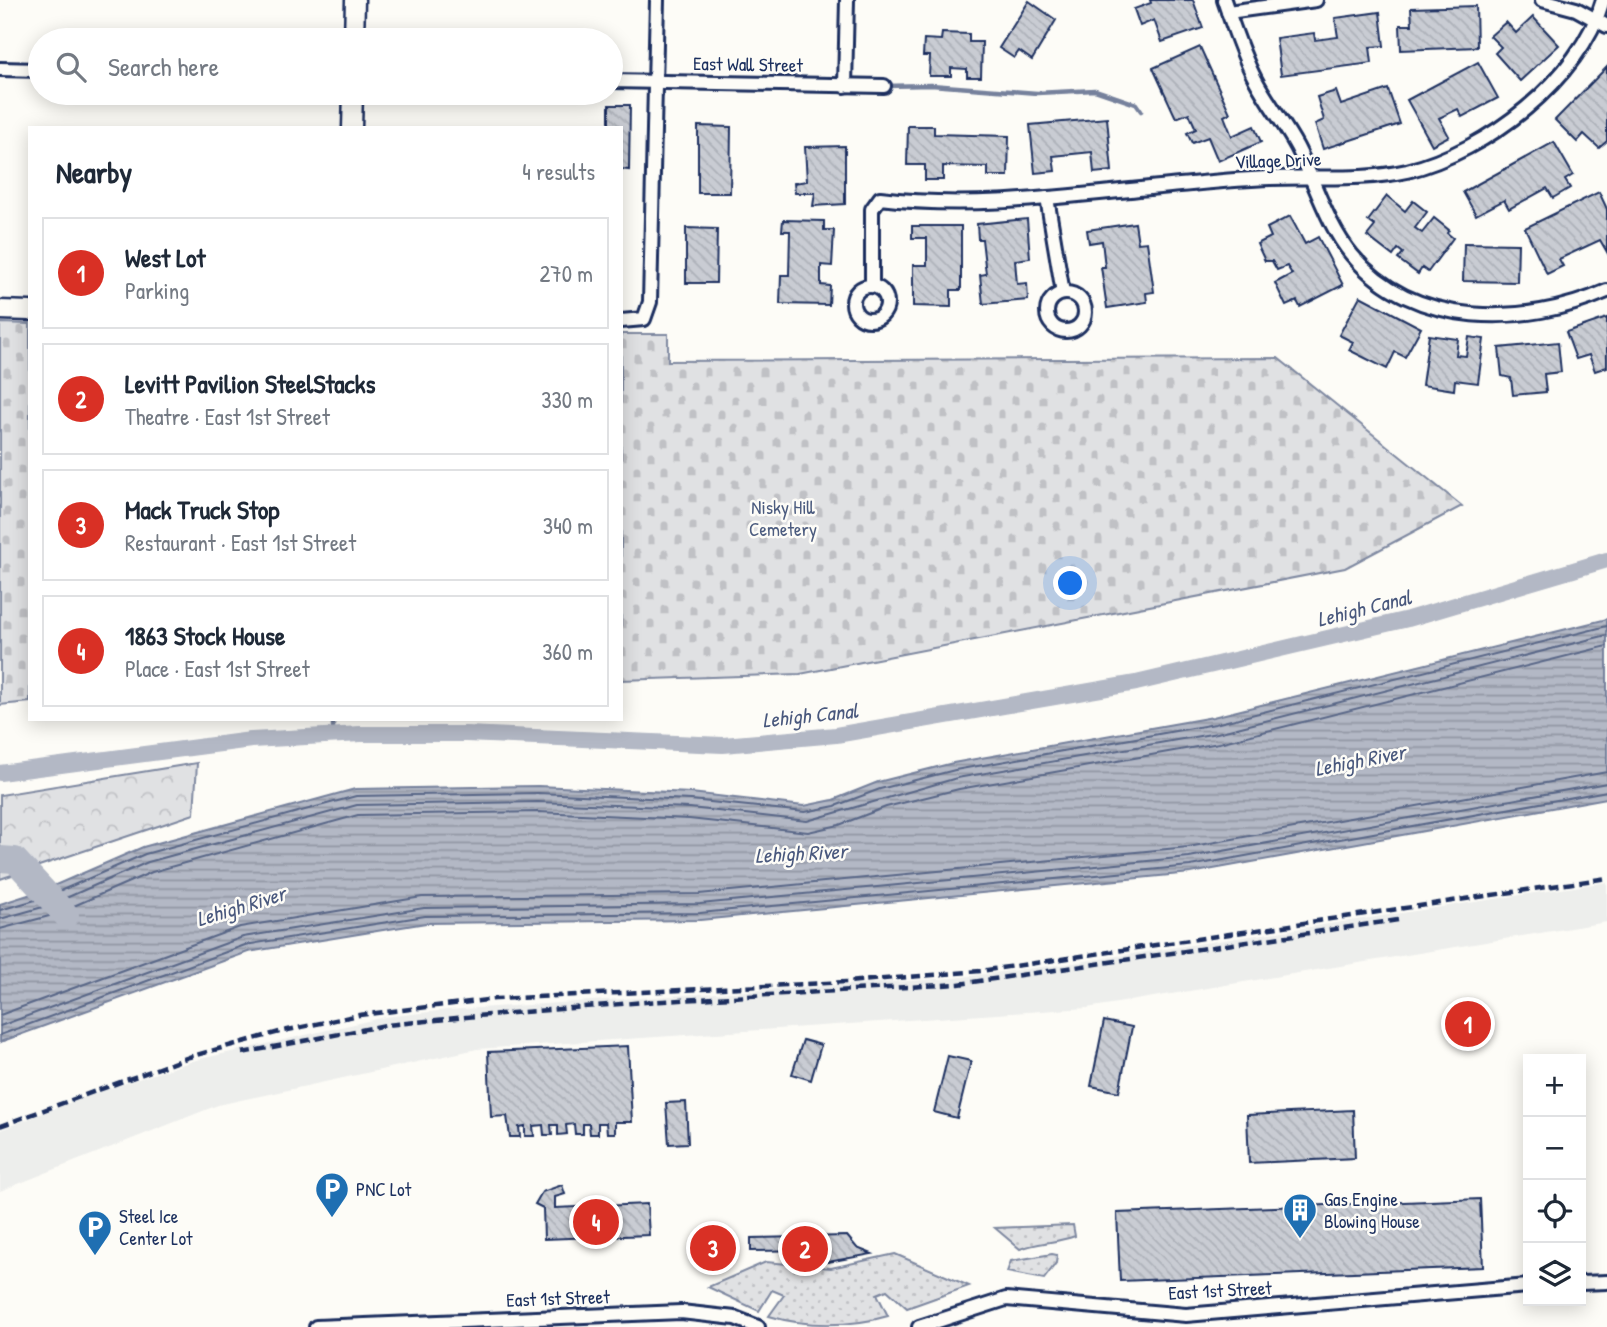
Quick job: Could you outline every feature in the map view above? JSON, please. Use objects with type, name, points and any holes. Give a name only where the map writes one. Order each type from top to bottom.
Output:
[{"type":"street","points":[[354,28],[355,0]]},
{"type":"street","points":[[623,321],[644,319],[650,302],[657,0]]},
{"type":"street","points":[[845,86],[847,0]]},
{"type":"street","points":[[1316,0],[1226,6],[1255,81],[1284,124],[1313,178],[1339,236],[1378,282],[1405,298],[1446,312],[1493,315],[1555,308],[1607,291]]},
{"type":"street","points":[[1542,0],[1576,9],[1602,23]]},
{"type":"street","name":"Village Drive","points":[[872,285],[872,209],[880,198],[942,204],[1046,198],[1271,178],[1362,177],[1408,171],[1465,147],[1496,129],[1536,99],[1579,53],[1602,23],[1603,0]]},
{"type":"street","points":[[0,69],[28,70]]},
{"type":"street","name":"East Wall Street","points":[[623,81],[884,86]]},
{"type":"street","points":[[352,126],[353,105]]},
{"type":"street","points":[[1046,198],[1063,293]]},
{"type":"street","points":[[0,310],[28,311]]},
{"type":"street","points":[[1586,1283],[1607,1282]]},
{"type":"street","name":"East 1st Street","points":[[919,1327],[986,1303],[1006,1299],[1186,1315],[1523,1286]]},
{"type":"street","name":"East 1st Street","points":[[316,1327],[681,1312],[736,1318],[758,1327]]},
{"type":"shaded area","points":[[1607,882],[1607,922],[1087,1008],[477,1049],[218,1105],[0,1191],[0,1130],[87,1096],[196,1060],[385,1017],[447,1010],[954,978],[1066,964]]},
{"type":"green space","points":[[0,323],[28,324],[28,702],[0,705]]},
{"type":"green space","name":"Nisky Hill Cemetery","points":[[623,334],[668,334],[668,361],[1278,358],[1462,506],[1345,568],[800,674],[623,680]]},
{"type":"green space","points":[[197,763],[194,814],[0,879],[0,795]]},
{"type":"green space","points":[[1073,1225],[1075,1236],[1020,1249],[995,1228]]},
{"type":"green space","points":[[895,1254],[969,1286],[907,1308],[887,1290],[877,1294],[888,1316],[859,1322],[828,1324],[769,1316],[784,1295],[772,1290],[759,1311],[708,1287],[766,1262],[831,1268]]},
{"type":"green space","points":[[1057,1255],[1056,1263],[1044,1279],[1007,1272],[1011,1261]]},
{"type":"water","name":"Lehigh River","points":[[1607,619],[1607,798],[1191,873],[700,920],[426,923],[248,952],[0,1042],[0,904],[44,890],[143,847],[355,789],[538,786],[691,793],[804,806],[833,800],[878,782],[953,763],[1213,717]]},
{"type":"building","points":[[1150,0],[1193,0],[1203,28],[1162,42],[1154,20],[1140,26],[1134,9],[1151,3]]},
{"type":"building","points":[[1029,1],[1056,20],[1032,60],[1019,51],[1014,58],[999,48]]},
{"type":"building","points":[[1476,6],[1477,47],[1401,50],[1400,25],[1412,25],[1411,8]]},
{"type":"building","points":[[1380,12],[1384,46],[1370,47],[1372,63],[1281,75],[1276,38],[1314,33],[1315,40],[1338,37],[1335,18]]},
{"type":"building","points":[[1533,17],[1559,45],[1520,81],[1495,53],[1501,47],[1490,36],[1506,22],[1516,33]]},
{"type":"building","points":[[942,33],[969,34],[969,42],[982,42],[981,77],[967,77],[967,69],[951,68],[951,76],[929,76],[930,56],[923,56],[924,39],[941,40]]},
{"type":"building","points":[[1200,47],[1230,113],[1224,116],[1232,136],[1254,126],[1261,142],[1218,161],[1208,137],[1192,143],[1187,133],[1196,129],[1189,113],[1176,118],[1153,68]]},
{"type":"building","points":[[1478,62],[1498,98],[1462,117],[1458,109],[1439,118],[1449,136],[1432,145],[1407,100]]},
{"type":"building","points":[[1607,67],[1607,141],[1599,148],[1584,134],[1577,142],[1555,120]]},
{"type":"building","points":[[1388,89],[1400,124],[1323,149],[1315,124],[1324,120],[1317,97],[1336,91],[1341,105]]},
{"type":"building","points":[[609,105],[630,105],[629,170],[623,169],[623,126],[609,126]]},
{"type":"building","points":[[1107,118],[1112,171],[1094,173],[1092,152],[1053,156],[1055,171],[1035,173],[1030,125]]},
{"type":"building","points":[[698,126],[731,127],[730,193],[698,193]]},
{"type":"building","points":[[908,126],[934,126],[934,134],[1009,136],[1008,176],[988,176],[988,167],[943,166],[943,180],[925,180],[925,165],[907,165]]},
{"type":"building","points":[[1554,142],[1573,175],[1565,180],[1570,188],[1553,198],[1547,188],[1509,209],[1504,200],[1476,215],[1463,192]]},
{"type":"building","points":[[845,146],[845,204],[813,206],[815,193],[795,193],[794,183],[807,181],[805,147]]},
{"type":"building","points":[[1599,192],[1607,209],[1607,252],[1600,240],[1559,259],[1563,266],[1547,274],[1525,228]]},
{"type":"building","points":[[1387,196],[1405,211],[1413,201],[1427,212],[1415,228],[1422,233],[1434,218],[1449,230],[1447,233],[1453,238],[1428,272],[1422,268],[1418,274],[1398,259],[1403,253],[1398,249],[1393,256],[1367,236],[1375,226],[1368,221]]},
{"type":"building","points":[[1290,216],[1305,244],[1318,237],[1343,285],[1300,307],[1297,301],[1286,306],[1275,283],[1292,274],[1287,266],[1277,270],[1272,261],[1265,261],[1257,244],[1271,237],[1267,228]]},
{"type":"building","points":[[1027,219],[1030,258],[1015,260],[1017,284],[1027,283],[1028,300],[983,304],[980,275],[986,274],[982,239],[978,239],[977,224]]},
{"type":"building","points":[[783,220],[824,221],[824,230],[834,230],[832,266],[821,265],[821,285],[830,286],[829,305],[780,304],[781,275],[789,275],[790,231],[782,231]]},
{"type":"building","points":[[1135,223],[1138,243],[1147,242],[1154,292],[1146,293],[1147,302],[1107,308],[1101,267],[1105,267],[1102,241],[1089,243],[1087,230]]},
{"type":"building","points":[[912,226],[961,226],[961,290],[951,290],[951,307],[913,306],[913,265],[927,265],[927,238],[912,238]]},
{"type":"building","points":[[686,228],[717,229],[716,283],[686,283]]},
{"type":"building","points":[[1464,243],[1518,244],[1517,282],[1463,281]]},
{"type":"building","points":[[1360,296],[1421,328],[1405,357],[1395,352],[1387,369],[1349,350],[1353,342],[1339,335]]},
{"type":"building","points":[[1607,318],[1607,367],[1595,371],[1589,355],[1576,359],[1566,332]]},
{"type":"building","points":[[1429,335],[1458,339],[1456,355],[1466,356],[1469,337],[1484,339],[1478,383],[1455,380],[1454,390],[1422,385]]},
{"type":"building","points":[[1558,342],[1561,372],[1544,374],[1546,392],[1513,395],[1511,378],[1502,376],[1499,348]]},
{"type":"building","points":[[1104,1021],[1132,1027],[1119,1092],[1091,1086]]},
{"type":"building","points":[[803,1040],[821,1045],[811,1080],[792,1074]]},
{"type":"building","points":[[628,1046],[632,1122],[615,1122],[615,1133],[607,1133],[606,1123],[598,1123],[598,1134],[590,1134],[589,1124],[583,1124],[583,1134],[575,1134],[574,1124],[566,1125],[567,1134],[558,1135],[558,1125],[551,1125],[552,1135],[544,1135],[543,1125],[533,1126],[534,1136],[525,1136],[525,1126],[519,1127],[520,1137],[510,1137],[507,1116],[491,1117],[488,1052]]},
{"type":"building","points":[[948,1056],[971,1061],[957,1118],[934,1112]]},
{"type":"building","points":[[686,1102],[688,1143],[669,1144],[666,1103]]},
{"type":"building","points":[[1353,1110],[1355,1158],[1249,1163],[1247,1115]]},
{"type":"building","points":[[562,1185],[565,1194],[555,1197],[555,1208],[647,1204],[649,1235],[544,1239],[543,1208],[535,1204],[542,1192]]},
{"type":"building","name":"Gas Engine Blowing House","points":[[1480,1199],[1483,1267],[1120,1281],[1117,1213]]},
{"type":"building","points":[[847,1236],[857,1248],[872,1254],[828,1262],[813,1261],[813,1250],[751,1251],[751,1238]]},
{"type":"building","points":[[694,1241],[731,1241],[732,1254],[694,1255]]},
{"type":"waterway","points":[[885,86],[931,85],[1037,93],[1095,90],[1136,104],[1141,111]]},
{"type":"waterway","name":"Lehigh Canal","points":[[0,773],[251,740],[361,734],[466,734],[723,745],[836,735],[1136,683],[1408,619],[1607,560]]},
{"type":"waterway","points":[[333,721],[333,735]]},
{"type":"waterway","points":[[0,859],[15,860],[66,915]]},
{"type":"railway","points":[[0,1126],[189,1057],[283,1031],[359,1015],[495,999],[847,982],[981,971],[1607,878]]},
{"type":"railway","points":[[242,1053],[386,1025],[476,1016],[645,1002],[959,984],[1398,920]]},
{"type":"place","name":"West Lot","points":[[1468,1024]]},
{"type":"place","name":"PNC Lot","points":[[332,1219]]},
{"type":"place","name":"1863 Stock House","points":[[596,1222]]},
{"type":"place","name":"Gas Engine Blowing House","points":[[1300,1240]]},
{"type":"place","name":"Mack Truck Stop","points":[[713,1248]]},
{"type":"place","name":"Levitt Pavilion SteelStacks","points":[[805,1249]]},
{"type":"place","name":"Steel Ice Center Lot","points":[[95,1257]]}]
